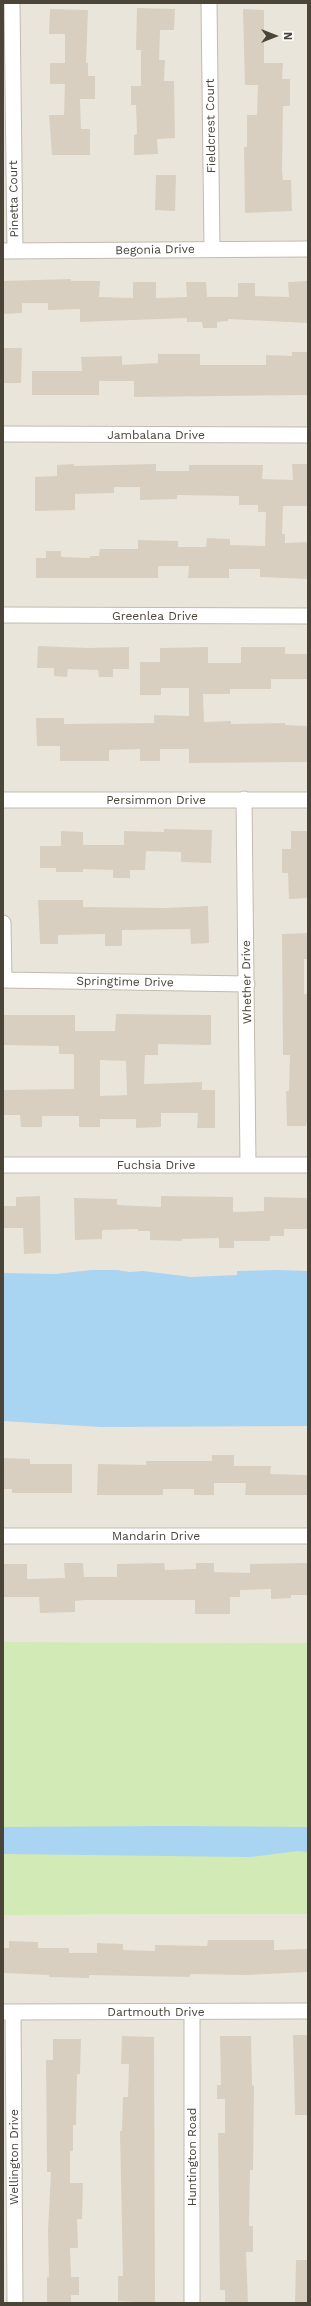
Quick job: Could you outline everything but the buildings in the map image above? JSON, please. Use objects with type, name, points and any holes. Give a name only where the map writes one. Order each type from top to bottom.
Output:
[{"type":"street","name":"Pinetta Court","points":[[9,251],[12,3]]},
{"type":"street","name":"Fieldcrest Court","points":[[209,3],[212,249]]},
{"type":"street","name":"Begonia Drive","points":[[9,251],[212,249],[308,250]]},
{"type":"street","name":"Jambalana Drive","points":[[3,434],[308,435]]},
{"type":"street","name":"Greenlea Drive","points":[[3,616],[308,616]]},
{"type":"street","name":"Whether Drive","points":[[244,799],[248,1165]]},
{"type":"street","name":"Persimmon Drive","points":[[3,800],[308,800]]},
{"type":"street","points":[[3,923],[3,980]]},
{"type":"street","name":"Springtime Drive","points":[[3,980],[247,984]]},
{"type":"street","name":"Fuchsia Drive","points":[[3,1165],[308,1165]]},
{"type":"street","name":"Mandarin Drive","points":[[3,1536],[308,1536]]},
{"type":"street","name":"Dartmouth Drive","points":[[8,2012],[308,2011]]},
{"type":"street","name":"Wellington Drive","points":[[8,2012],[9,2207],[15,2303]]},
{"type":"street","name":"Huntington Road","points":[[192,2012],[192,2303]]},
{"type":"shaded area","points":[[3,3],[308,3],[308,1643],[3,1642]]},
{"type":"shaded area","points":[[308,1914],[308,2303],[3,2303],[3,1915]]},
{"type":"green space","points":[[3,1642],[308,1643],[308,1914],[3,1915]]},
{"type":"water","points":[[92,1270],[117,1270],[130,1272],[143,1271],[191,1277],[237,1275],[237,1271],[308,1271],[308,1426],[101,1427],[3,1421],[3,1273],[55,1274]]},
{"type":"water","points":[[3,1827],[308,1827],[308,1852],[298,1851],[251,1857],[3,1854]]}]
